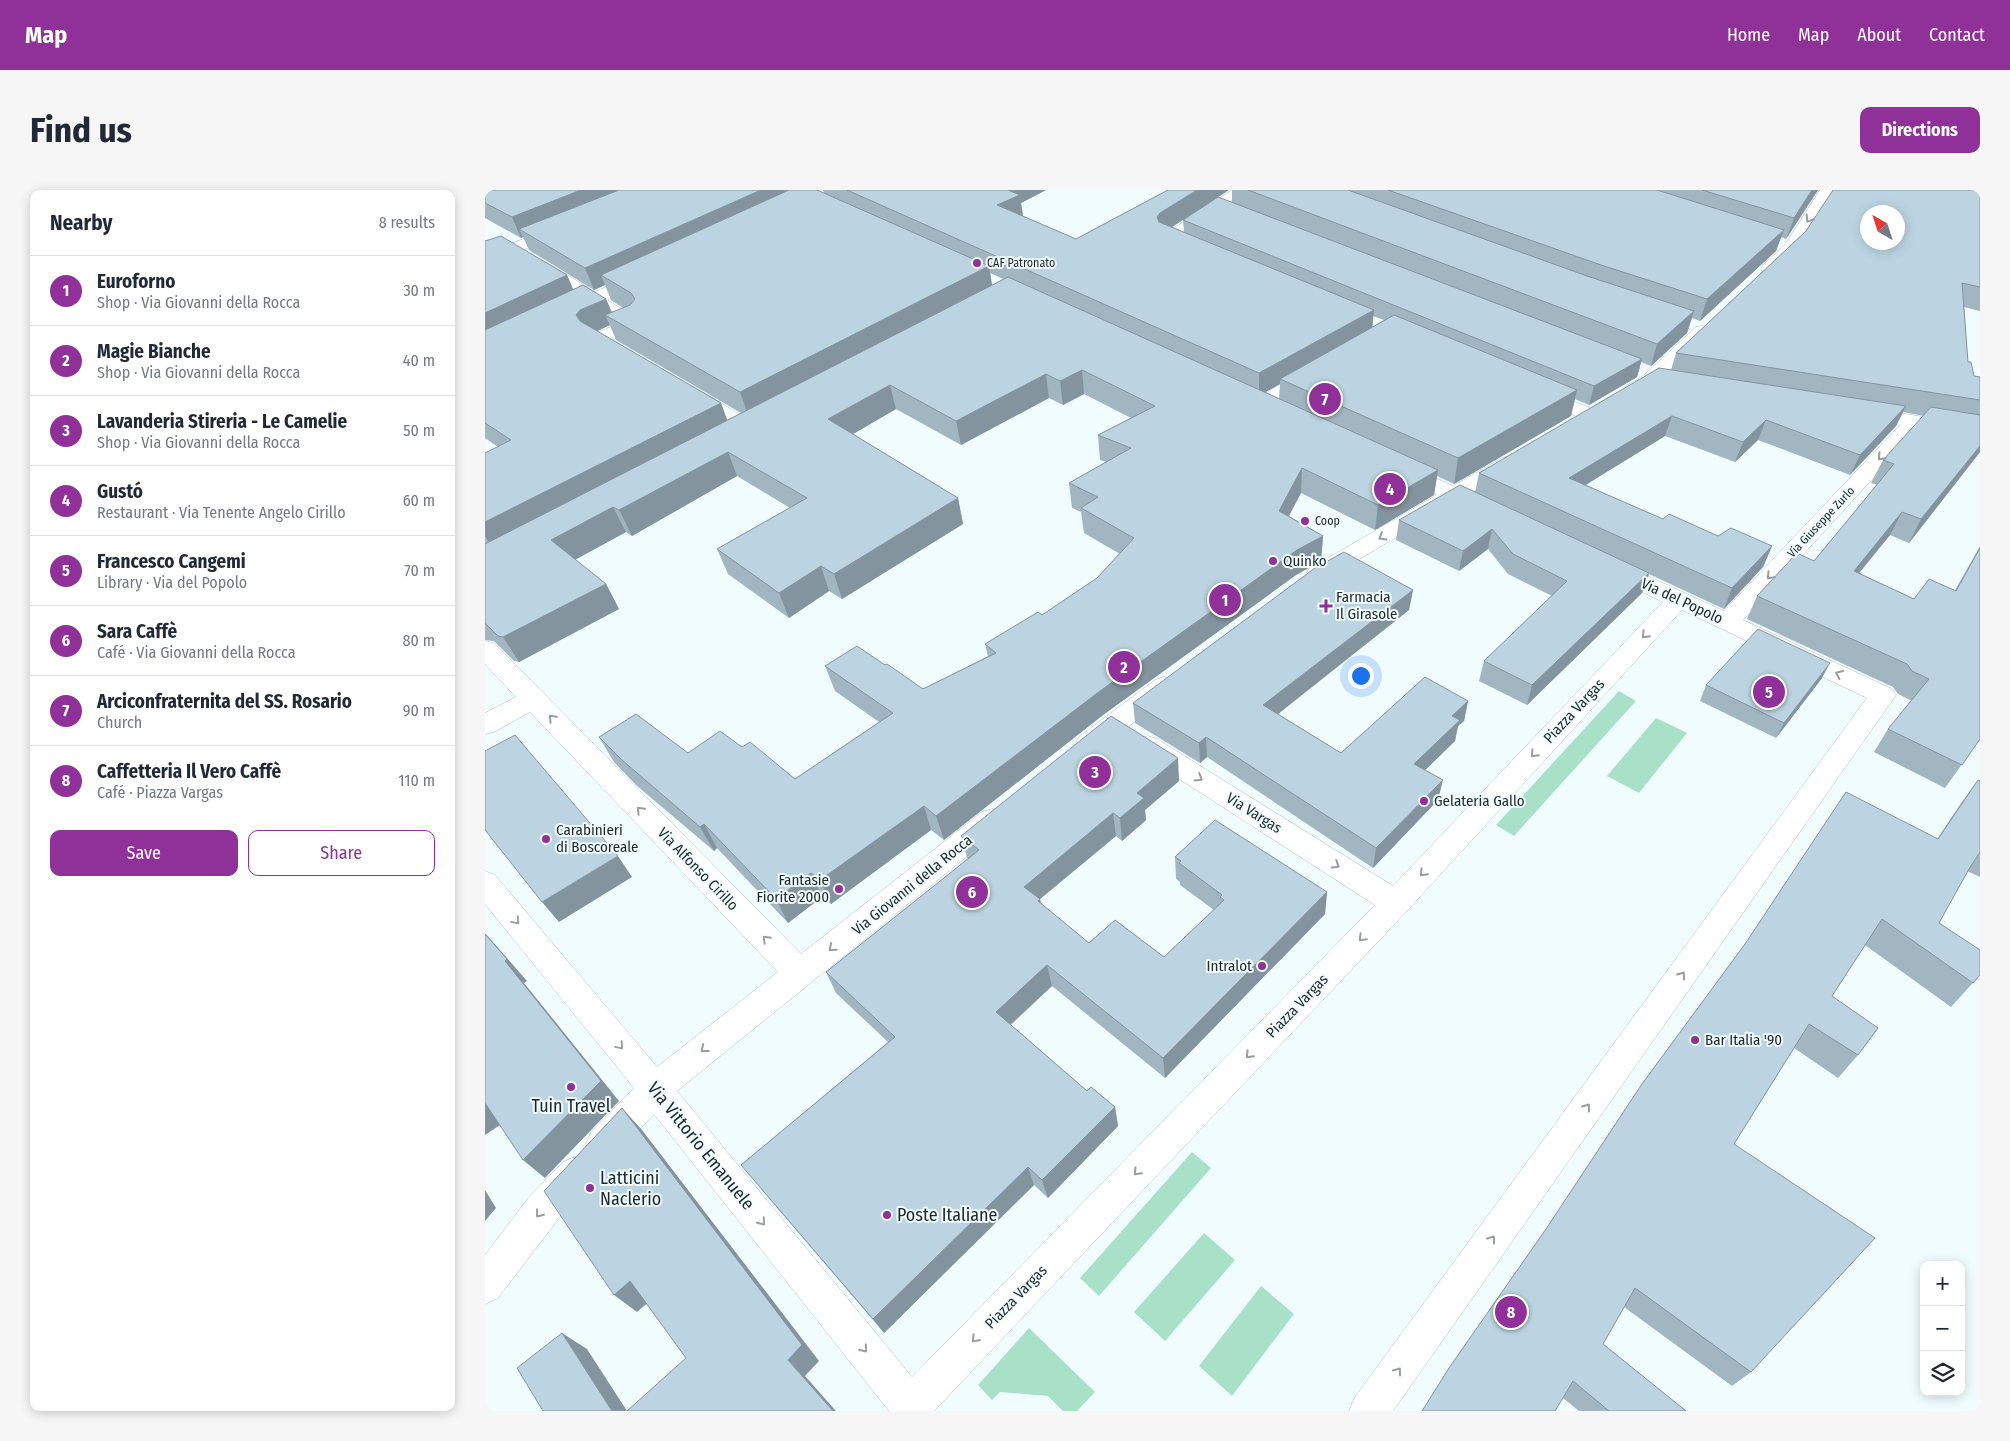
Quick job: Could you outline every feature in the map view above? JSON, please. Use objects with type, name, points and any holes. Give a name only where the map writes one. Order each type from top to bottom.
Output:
[{"type":"street","points":[[1203,253],[1168,239],[1243,190]]},
{"type":"street","points":[[1750,286],[1828,190]]},
{"type":"street","points":[[1216,206],[1233,213]]},
{"type":"street","points":[[485,260],[573,224]]},
{"type":"street","points":[[512,249],[633,324],[598,339],[640,364]]},
{"type":"street","points":[[552,320],[657,270]]},
{"type":"street","points":[[1565,430],[1653,377],[1702,324]]},
{"type":"street","points":[[1260,405],[1331,363]]},
{"type":"street","points":[[673,384],[749,428]]},
{"type":"street","points":[[1520,385],[1605,406]]},
{"type":"street","points":[[1242,397],[1277,413]]},
{"type":"street","points":[[1846,411],[1980,432]]},
{"type":"street","name":"Via Giuseppe Zurlo","points":[[1728,622],[1914,422]]},
{"type":"street","points":[[1297,588],[1531,450]]},
{"type":"street","points":[[1383,462],[1499,516]]},
{"type":"street","name":"Via del Popolo","points":[[1369,1411],[1883,694],[1597,562]]},
{"type":"street","name":"Piazza Vargas","points":[[912,1409],[1396,903],[1678,600]]},
{"type":"street","name":"Via Alfonso Cirillo","points":[[485,650],[800,974]]},
{"type":"street","points":[[1067,760],[1185,671]]},
{"type":"street","points":[[485,725],[533,699]]},
{"type":"street","name":"Via Vargas","points":[[1113,724],[1396,903]]},
{"type":"street","name":"Via Giovanni della Rocca","points":[[485,1285],[543,1209],[655,1089],[1014,803]]},
{"type":"street","name":"Via Vittorio Emanuele","points":[[485,883],[655,1089],[912,1409]]},
{"type":"green space","points":[[1619,691],[1636,701],[1514,836],[1496,825]]},
{"type":"green space","points":[[1656,718],[1687,733],[1639,793],[1607,776]]},
{"type":"green space","points":[[1192,1152],[1211,1168],[1099,1296],[1080,1278]]},
{"type":"green space","points":[[1204,1233],[1235,1260],[1165,1341],[1134,1312]]},
{"type":"green space","points":[[1261,1286],[1294,1314],[1232,1396],[1199,1366]]},
{"type":"green space","points":[[1029,1328],[1095,1392],[1077,1411],[1063,1411],[1048,1396],[1000,1392],[992,1400],[978,1385]]},
{"type":"building","points":[[485,190],[581,190],[512,217],[485,203]]},
{"type":"building","points":[[619,190],[761,190],[585,268],[519,229]]},
{"type":"building","points":[[789,190],[817,190],[989,266],[740,392],[605,315],[630,305],[635,299],[631,293],[601,275]]},
{"type":"building","points":[[847,190],[1008,190],[1020,195],[997,205],[1076,239],[1168,190],[1197,190],[1160,213],[1157,217],[1159,222],[1374,310],[1259,373]]},
{"type":"building","points":[[1248,190],[1348,190],[1587,276],[1694,311],[1657,344]]},
{"type":"building","points":[[1388,190],[1657,190],[1784,230],[1707,299],[1601,265]]},
{"type":"building","points":[[1702,190],[1812,190],[1794,218]]},
{"type":"building","points":[[1833,190],[1980,190],[1980,287],[1962,283],[1968,362],[1971,362],[1974,376],[1980,377],[1980,400],[1676,353],[1806,231]]},
{"type":"building","points":[[1218,197],[1642,359],[1594,386],[1183,220]]},
{"type":"building","points":[[501,236],[567,275],[485,313],[485,241]]},
{"type":"building","points":[[1008,277],[1438,470],[1378,505],[1302,468],[1279,511],[1323,536],[1297,550],[1100,691],[936,816],[924,806],[820,880],[811,873],[776,899],[704,824],[700,827],[622,760],[599,737],[636,714],[688,753],[720,731],[742,747],[750,742],[795,779],[893,713],[825,666],[857,646],[923,689],[996,653],[985,644],[1038,612],[1042,615],[1097,578],[1134,538],[1081,508],[1098,497],[1069,483],[1131,448],[1098,435],[1155,406],[1082,370],[1060,381],[1046,374],[956,421],[890,385],[828,419],[958,498],[834,574],[821,566],[779,593],[717,549],[807,498],[728,452],[619,510],[613,507],[551,540],[606,584],[503,637],[498,636],[485,623],[485,544]]},
{"type":"building","points":[[583,285],[606,299],[580,310],[576,315],[580,321],[721,403],[485,522],[485,453],[511,440],[485,423],[485,330]]},
{"type":"building","points":[[1394,315],[1577,390],[1458,458],[1280,379]]},
{"type":"building","points":[[1659,368],[1906,406],[1860,455],[1766,420],[1743,442],[1672,416],[1569,478],[1663,519],[1669,514],[1718,536],[1731,528],[1772,546],[1732,588],[1479,473]]},
{"type":"building","points":[[1931,407],[1980,415],[1980,446],[1921,519],[1902,512],[1854,571],[1914,599],[1929,579],[1956,591],[1980,548],[1980,739],[1962,765],[1888,729],[1929,679],[1912,671],[1907,664],[1757,596],[1797,553],[1814,561],[1894,464],[1883,460]]},
{"type":"building","points":[[1460,485],[1649,573],[1532,685],[1484,661],[1567,581],[1513,554],[1492,529],[1463,551],[1399,520]]},
{"type":"building","points":[[1344,552],[1413,590],[1263,705],[1341,753],[1425,677],[1468,701],[1452,716],[1460,720],[1414,764],[1443,780],[1376,848],[1206,737],[1199,743],[1133,703],[1315,568]]},
{"type":"building","points":[[1758,629],[1830,663],[1784,723],[1706,685]]},
{"type":"building","points":[[1111,716],[1178,758],[1137,793],[1144,798],[1120,818],[1113,813],[1024,887],[1089,943],[1115,920],[1164,957],[1224,900],[1220,897],[1222,895],[1179,863],[1181,861],[1175,857],[1215,820],[1327,892],[1163,1058],[1047,965],[996,1012],[1087,1091],[1091,1087],[1115,1107],[1042,1180],[1028,1167],[873,1319],[741,1165],[895,1037],[826,972],[979,850],[961,836]]},
{"type":"building","name":"Carabinieri di Boscoreale","points":[[515,735],[618,856],[542,902],[485,830],[485,751]]},
{"type":"building","points":[[1978,780],[1980,781],[1980,852],[1939,923],[1980,950],[1980,975],[1973,983],[1882,919],[1832,996],[1878,1028],[1858,1055],[1809,1024],[1734,1144],[1875,1238],[1751,1372],[1635,1288],[1603,1344],[1686,1411],[1609,1411],[1573,1381],[1555,1411],[1422,1411],[1449,1368],[1546,1229],[1642,1084],[1745,944],[1846,792],[1938,839]]},
{"type":"building","points":[[485,934],[507,959],[505,961],[601,1081],[523,1160],[485,1103]]},
{"type":"building","points":[[622,1108],[802,1345],[788,1360],[833,1411],[627,1411],[686,1358],[630,1281],[614,1295],[544,1191]]},
{"type":"building","points":[[562,1333],[612,1411],[543,1411],[517,1368]]},
{"type":"place","name":"CAF Patronato","points":[[977,263]]},
{"type":"place","name":"Arciconfraternita del SS. Rosario","points":[[1325,399]]},
{"type":"place","name":"Gustó","points":[[1390,489]]},
{"type":"place","name":"Coop","points":[[1305,521]]},
{"type":"place","name":"Quinko","points":[[1273,561]]},
{"type":"place","name":"Euroforno","points":[[1225,600]]},
{"type":"place","name":"Farmacia Il Girasole","points":[[1326,606]]},
{"type":"place","name":"Magie Bianche","points":[[1124,667]]},
{"type":"place","name":"Francesco Cangemi","points":[[1769,692]]},
{"type":"place","name":"Lavanderia Stireria - Le Camelie","points":[[1095,772]]},
{"type":"place","name":"Gelateria Gallo","points":[[1424,801]]},
{"type":"place","name":"Carabinieri di Boscoreale","points":[[546,839]]},
{"type":"place","name":"Fantasie Fiorite 2000","points":[[839,889]]},
{"type":"place","name":"Sara Caffè","points":[[972,892]]},
{"type":"place","name":"Intralot","points":[[1262,966]]},
{"type":"place","name":"Bar Italia '90","points":[[1695,1040]]},
{"type":"place","name":"Tuin Travel","points":[[571,1087]]},
{"type":"place","name":"Latticini Naclerio","points":[[590,1188]]},
{"type":"place","name":"Poste Italiane","points":[[887,1215]]},
{"type":"place","name":"Caffetteria Il Vero Caffè","points":[[1511,1312]]}]
